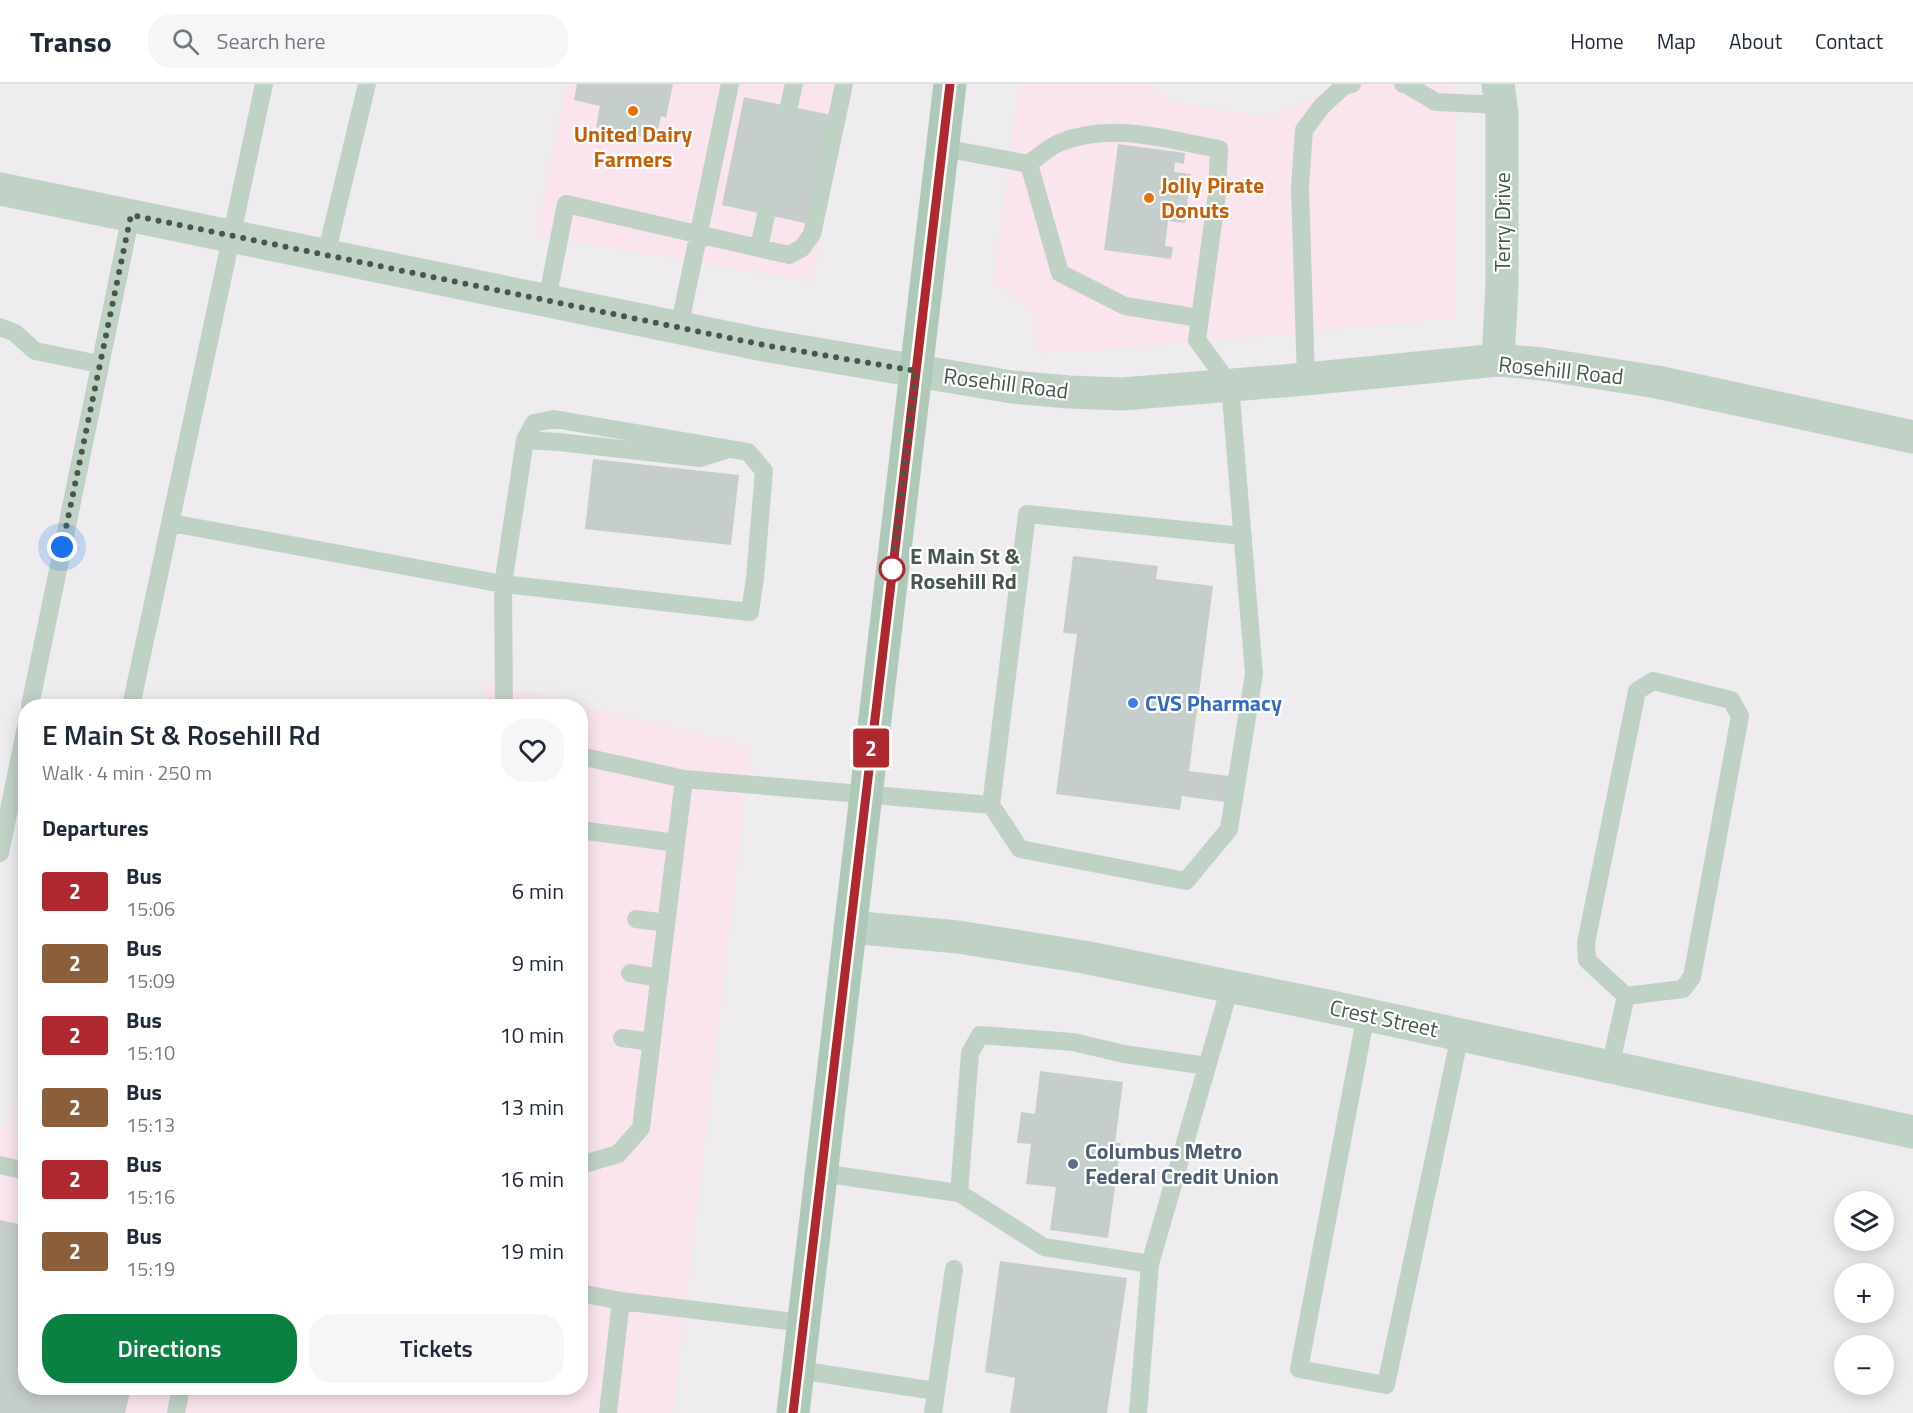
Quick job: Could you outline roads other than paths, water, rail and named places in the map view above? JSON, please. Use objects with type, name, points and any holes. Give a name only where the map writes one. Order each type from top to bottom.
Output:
[{"type":"main road","points":[[793,1413],[950,84]]},
{"type":"street","name":"Terry Drive","points":[[1498,360],[1502,285],[1499,95]]},
{"type":"street","name":"Rosehill Road","points":[[0,189],[764,345],[1012,387],[1069,393],[1122,394],[1498,360],[1542,364],[1634,378],[1913,437]]},
{"type":"street","name":"Crest Street","points":[[850,927],[958,937],[1084,957],[1366,1014],[1913,1132]]},
{"type":"lane","points":[[133,699],[264,84]]},
{"type":"lane","points":[[326,255],[367,84]]},
{"type":"lane","points":[[679,328],[730,84]]},
{"type":"lane","points":[[789,106],[794,84]]},
{"type":"lane","points":[[547,300],[566,204],[789,255],[802,249],[812,234],[844,84]]},
{"type":"lane","points":[[1306,379],[1300,188],[1304,130],[1322,106],[1346,85],[1352,84]]},
{"type":"lane","points":[[1403,84],[1437,102],[1499,95]]},
{"type":"lane","points":[[943,148],[1029,164],[1058,143],[1087,134],[1122,132],[1219,149],[1217,194],[1197,340],[1230,385],[1243,536],[1254,674],[1229,829],[1186,881],[1020,849],[991,805],[1027,514],[1243,536]]},
{"type":"lane","points":[[1029,164],[1060,273],[1125,306],[1199,318]]},
{"type":"lane","points":[[31,699],[131,215]]},
{"type":"lane","points":[[759,247],[766,215]]},
{"type":"lane","points":[[0,327],[15,333],[35,351],[99,364]]},
{"type":"lane","points":[[171,523],[502,584],[750,612],[764,471],[748,452],[554,419],[534,423],[525,441],[502,584],[504,699]]},
{"type":"lane","points":[[1653,681],[1731,700],[1740,716],[1692,977],[1683,989],[1626,996],[1587,960],[1586,943],[1637,691],[1653,681]]},
{"type":"lane","points":[[588,758],[684,779],[991,805]]},
{"type":"lane","points":[[0,853],[18,766]]},
{"type":"lane","points":[[588,1163],[618,1154],[641,1128],[684,779]]},
{"type":"lane","points":[[588,831],[676,843]]},
{"type":"lane","points":[[636,919],[666,923]]},
{"type":"lane","points":[[630,974],[660,978]]},
{"type":"lane","points":[[1138,1413],[1150,1264],[1230,987]]},
{"type":"lane","points":[[1610,1067],[1626,996]]},
{"type":"lane","points":[[1366,1014],[1299,1369],[1386,1385],[1460,1035]]},
{"type":"lane","points":[[959,1193],[970,1053],[980,1035],[1073,1042],[1124,1054],[1207,1066]]},
{"type":"lane","points":[[622,1038],[652,1042]]},
{"type":"lane","points":[[0,1165],[18,1169]]},
{"type":"lane","points":[[821,1173],[959,1193],[1044,1247],[1150,1264]]},
{"type":"lane","points":[[933,1413],[954,1269]]},
{"type":"lane","points":[[588,1295],[621,1301],[804,1323]]},
{"type":"lane","points":[[608,1413],[621,1301]]},
{"type":"lane","points":[[798,1370],[935,1390]]},
{"type":"lane","points":[[176,1413],[180,1395]]},
{"type":"place","name":"United Dairy Farmers","points":[[633,111]]},
{"type":"place","name":"Jolly Pirate Donuts","points":[[1149,198]]},
{"type":"place","name":"E Main St & Rosehill Rd","points":[[892,569]]},
{"type":"place","name":"CVS Pharmacy","points":[[1133,703]]},
{"type":"place","name":"Columbus Metro Federal Credit Union","points":[[1073,1164]]}]
